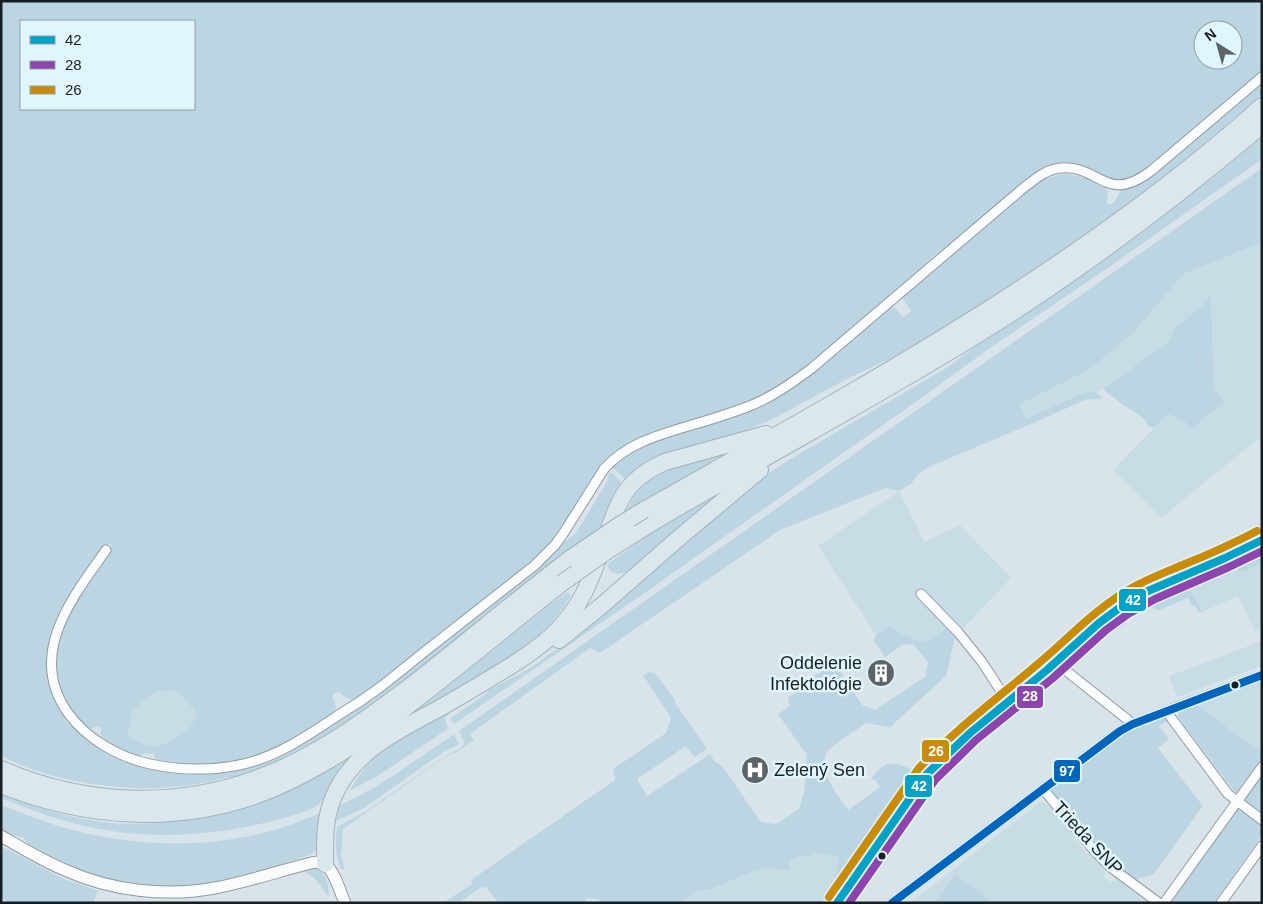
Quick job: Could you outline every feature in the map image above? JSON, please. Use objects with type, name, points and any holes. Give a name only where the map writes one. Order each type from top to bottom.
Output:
[{"type":"highway","points":[[1,769],[62,790],[110,798],[162,799],[232,787],[298,761],[375,712],[571,558],[618,526],[944,337],[1076,252],[1156,193],[1262,106]]},
{"type":"highway","points":[[1,785],[43,800],[67,806],[98,811],[155,814],[195,810],[236,801],[260,794],[300,776],[328,761],[382,725],[437,684],[562,583],[607,551],[960,345],[1016,310],[1159,209],[1262,125]]},
{"type":"highway","points":[[325,864],[330,845],[334,810],[352,775],[368,758],[395,739],[528,661],[561,638],[600,607],[735,490],[820,427]]},
{"type":"highway","points":[[325,864],[325,835],[328,811],[338,788],[350,770],[364,754],[385,739],[509,667],[557,632],[571,615],[594,572],[615,511],[623,496],[642,474],[665,462],[790,428]]},
{"type":"street","points":[[106,550],[69,604],[53,644],[52,665],[56,689],[61,702],[76,722],[87,733],[113,751],[126,757],[162,766],[183,769],[215,768],[240,765],[273,754],[308,736],[375,691],[535,565],[564,534],[604,469],[610,461],[620,454],[642,441],[748,407],[792,383],[1021,190],[1043,174],[1060,168],[1070,168],[1087,173],[1109,184],[1117,185],[1134,182],[1151,171],[1262,77]]},
{"type":"street","points":[[837,903],[927,774],[962,739],[1008,702],[1114,610],[1135,597],[1262,540]]},
{"type":"street","points":[[922,594],[958,632],[982,662],[1008,702]]},
{"type":"street","points":[[1055,662],[1133,724]]},
{"type":"street","points":[[896,902],[1120,731],[1133,724],[1262,675]]},
{"type":"street","points":[[1166,711],[1228,794],[1262,820]]},
{"type":"street","points":[[1164,903],[1262,767]]},
{"type":"street","name":"Trieda SNP","points":[[1043,789],[1109,866],[1159,903]]},
{"type":"street","points":[[1,836],[74,874],[100,882],[155,892],[174,893],[213,888],[319,862],[325,864],[334,876],[345,903]]},
{"type":"street","points":[[1221,903],[1262,846]]},
{"type":"shaded area","points":[[1,1],[1262,1],[1262,73],[1174,147],[1136,176],[1126,179],[1103,177],[1079,164],[1066,162],[1042,168],[950,247],[930,259],[921,270],[824,355],[786,384],[746,405],[639,439],[613,453],[600,465],[557,535],[527,568],[372,690],[355,699],[348,698],[339,692],[333,694],[336,709],[331,716],[288,743],[270,751],[233,762],[195,766],[175,765],[155,761],[154,754],[144,753],[139,756],[117,749],[100,734],[102,729],[97,726],[91,729],[73,714],[62,694],[57,678],[56,662],[58,647],[67,618],[83,590],[109,555],[111,544],[107,545],[100,550],[61,608],[50,634],[46,655],[47,674],[54,699],[67,722],[90,743],[117,758],[145,767],[172,772],[203,773],[240,767],[312,736],[547,559],[575,534],[608,480],[609,473],[613,473],[621,482],[614,493],[600,529],[400,685],[337,730],[283,760],[232,779],[229,777],[182,786],[158,788],[134,788],[87,783],[40,772],[1,756]],"holes":[[[173,690],[181,694],[197,714],[191,726],[169,742],[155,747],[138,742],[128,736],[132,712],[143,701],[157,692]]]},
{"type":"shaded area","points":[[1262,81],[1262,94],[1151,188],[1060,253],[961,317],[893,357],[843,381],[771,420],[739,433],[656,458],[638,467],[625,479],[611,468],[635,449],[652,441],[748,410],[886,309],[894,308],[903,317],[911,311],[903,299],[904,294],[1042,180],[1066,174],[1086,178],[1106,188],[1108,192],[1107,204],[1112,204],[1121,190],[1146,180]]},
{"type":"shaded area","points":[[1262,137],[1262,159],[993,346],[636,599],[454,724],[451,720],[451,718],[489,690],[529,669],[564,644],[766,475],[948,367],[987,338],[1090,270],[1144,231]]},
{"type":"shaded area","points":[[1262,168],[1262,242],[1184,274],[1133,333],[1090,369],[1020,404],[1027,418],[1088,391],[1096,392],[1103,398],[1085,400],[931,466],[918,474],[911,484],[899,491],[885,488],[780,530],[600,653],[590,648],[470,734],[474,740],[457,752],[448,755],[343,829],[341,855],[345,869],[341,869],[336,848],[337,827],[365,812],[447,755],[463,746],[464,741],[459,731]]},
{"type":"shaded area","points":[[1262,242],[1262,444],[1258,439],[1161,518],[1113,470],[1168,414],[1184,421],[1191,429],[1223,402],[1214,389],[1211,296],[1202,306],[1174,328],[1169,341],[1103,389],[1096,392],[1088,391],[1027,418],[1020,403],[1090,369],[1133,333],[1184,274]]},
{"type":"shaded area","points":[[1211,295],[1214,389],[1224,402],[1191,429],[1184,421],[1168,414],[1154,428],[1148,426],[1141,416],[1103,389],[1169,341],[1174,328],[1202,306]]},
{"type":"shaded area","points":[[725,452],[726,454],[625,513],[641,485],[658,471]]},
{"type":"shaded area","points":[[899,491],[925,542],[960,525],[1011,578],[955,637],[945,628],[926,642],[913,640],[890,626],[876,635],[818,546]]},
{"type":"shaded area","points":[[720,493],[630,571],[616,574],[610,571],[607,564],[648,535]]},
{"type":"shaded area","points":[[1262,548],[1262,562],[1243,572],[1239,571],[1237,560]]},
{"type":"shaded area","points":[[1262,562],[1262,627],[1255,632],[1238,596],[1202,612],[1188,585],[1213,573],[1230,569],[1237,565],[1239,571],[1242,572]]},
{"type":"shaded area","points":[[1223,565],[1228,566],[1230,569],[1213,573],[1188,585],[1202,612],[1199,613],[1195,605],[1192,606],[1188,598],[1159,610],[1151,608],[1142,612],[1141,609],[1125,619],[1127,623],[1070,659],[1066,659],[1130,607]]},
{"type":"shaded area","points":[[567,592],[571,596],[561,611],[524,648],[494,668],[392,728],[437,695]]},
{"type":"shaded area","points":[[890,626],[913,640],[927,642],[946,628],[955,637],[946,676],[890,727],[866,723],[838,742],[826,754],[824,760],[827,775],[848,810],[880,787],[875,780],[871,779],[876,772],[886,765],[897,764],[916,772],[917,776],[894,803],[840,877],[835,877],[839,856],[818,853],[810,856],[796,857],[790,862],[789,869],[787,870],[769,868],[751,872],[711,889],[695,891],[680,903],[602,903],[598,899],[587,898],[584,903],[498,903],[488,889],[484,887],[459,903],[447,903],[446,901],[472,884],[471,880],[615,780],[613,769],[666,733],[671,718],[643,675],[650,672],[655,673],[675,700],[707,749],[694,757],[686,746],[637,779],[647,796],[710,754],[715,762],[722,766],[761,822],[776,824],[799,809],[804,792],[807,755],[778,714],[790,706],[788,702],[789,697],[798,691],[804,682],[836,665],[862,705],[875,710],[925,677],[928,662],[914,645],[904,644],[885,657],[874,641],[876,635]]},
{"type":"shaded area","points":[[1262,641],[1262,666],[1177,697],[1169,676]]},
{"type":"shaded area","points":[[1262,681],[1262,753],[1197,705]]},
{"type":"shaded area","points":[[173,690],[181,694],[197,714],[191,726],[169,742],[155,747],[138,742],[128,736],[132,712],[143,701],[158,692]]},
{"type":"shaded area","points":[[465,703],[445,717],[449,728],[379,775],[349,791],[364,768],[375,758],[412,732]]},
{"type":"shaded area","points":[[1197,705],[1262,753],[1262,835],[1214,903],[1167,903],[1243,799],[1234,791],[1178,717],[1179,712]]},
{"type":"shaded area","points":[[1162,718],[1168,720],[1159,726],[1169,739],[1158,748],[1203,806],[1153,875],[1133,880],[1109,861],[1051,790],[1123,735]]},
{"type":"shaded area","points":[[454,734],[459,744],[445,751],[364,808],[336,821],[340,805],[384,781]]},
{"type":"shaded area","points":[[358,751],[323,800],[316,806],[277,820],[215,832],[166,835],[117,832],[60,820],[1,798],[1,793],[55,812],[111,823],[168,822],[194,819],[220,814],[268,799],[313,778]]},
{"type":"shaded area","points":[[1040,802],[1053,807],[1075,834],[1075,839],[1087,854],[1091,854],[1104,870],[1104,877],[1111,882],[1117,879],[1151,903],[910,903]]},
{"type":"shaded area","points":[[1,805],[55,825],[81,832],[133,841],[160,843],[187,843],[240,838],[294,824],[320,813],[317,849],[310,855],[255,873],[222,881],[183,886],[163,886],[144,885],[105,878],[68,866],[41,853],[31,847],[24,838],[8,833],[1,828]]},
{"type":"shaded area","points":[[1,846],[64,879],[98,891],[93,903],[9,903],[1,898]]},
{"type":"shaded area","points":[[818,853],[839,856],[835,876],[840,877],[822,903],[680,903],[695,891],[711,889],[751,872],[769,868],[789,868],[790,862],[796,857],[810,856]]},
{"type":"shaded area","points":[[316,868],[323,873],[326,879],[329,895],[327,896],[317,881],[301,870]]},
{"type":"shaded area","points":[[955,874],[993,903],[934,903]]},
{"type":"transit line","name":"26","points":[[829,897],[919,768],[962,727],[1105,605],[1117,597],[1136,585],[1257,531]]},
{"type":"transit line","name":"42","points":[[837,903],[927,774],[970,733],[1047,670],[1099,623],[1122,606],[1148,591],[1262,540]]},
{"type":"transit line","name":"28","points":[[849,903],[935,780],[976,740],[1053,678],[1106,630],[1128,614],[1155,599],[1262,551]]},
{"type":"transit line","name":"97","points":[[892,903],[1120,731],[1133,724],[1262,675]]},
{"type":"place","name":"Oddelenie Infektológie","points":[[881,673]]},
{"type":"place","name":"Zelený Sen","points":[[755,770]]}]
